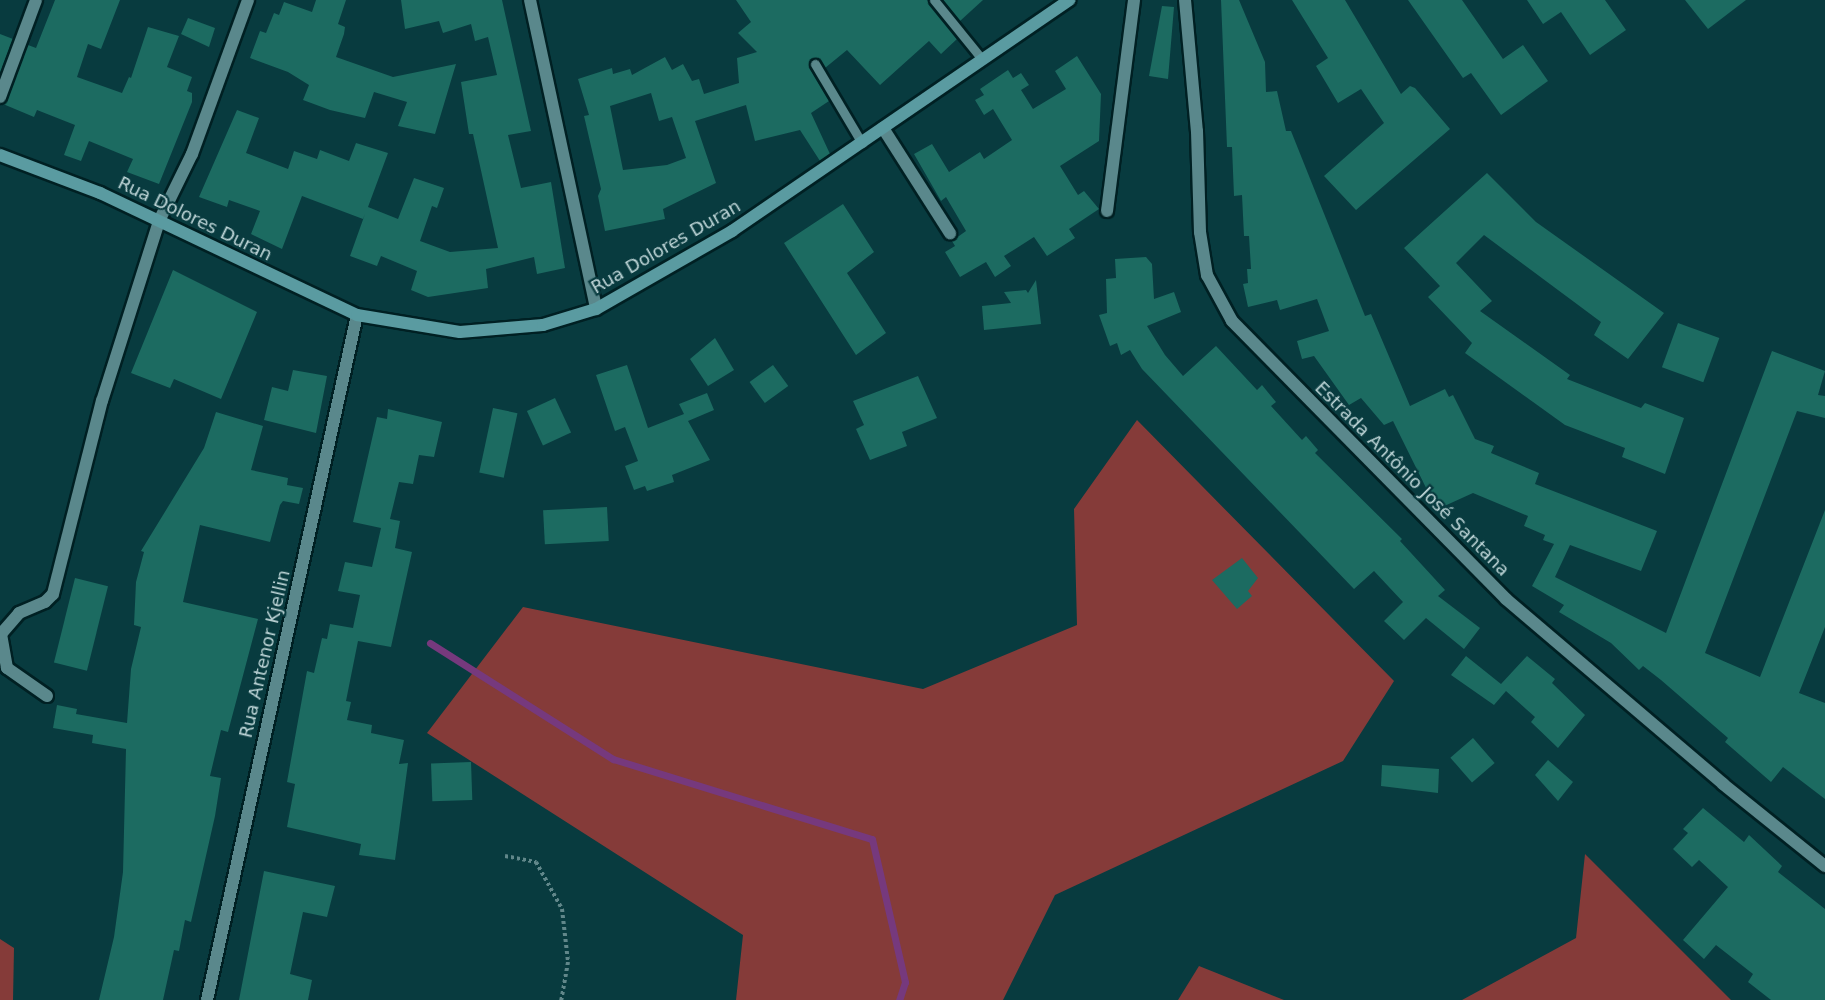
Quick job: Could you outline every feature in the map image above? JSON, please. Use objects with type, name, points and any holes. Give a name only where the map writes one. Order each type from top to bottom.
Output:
[{"type":"street","points":[[0,97],[36,0]]},
{"type":"street","points":[[47,696],[7,668],[2,634],[19,613],[45,602],[53,594],[102,401],[159,221],[192,154],[248,0]]},
{"type":"street","points":[[530,0],[596,309]]},
{"type":"street","name":"Rua Dolores Duran","points":[[0,155],[159,221],[357,315],[459,332],[543,325],[596,309],[732,231],[1070,0]]},
{"type":"street","points":[[1107,211],[1134,0]]},
{"type":"street","name":"Estrada Antônio José Santana","points":[[1185,0],[1197,131],[1200,232],[1207,275],[1232,321],[1506,598],[1723,784],[1825,866]]},
{"type":"street","points":[[883,128],[950,233]]},
{"type":"street","name":"Rua Antenor Kjellin","points":[[207,1000],[357,315]]},
{"type":"lane","points":[[934,0],[982,59]]},
{"type":"lane","points":[[815,64],[862,143]]},
{"type":"path","points":[[505,856],[536,862],[562,909],[568,963],[561,1000]]},
{"type":"shaded area","points":[[1137,420],[1394,681],[1343,761],[1055,895],[1003,1000],[736,1000],[743,935],[427,733],[523,607],[923,689],[1077,625],[1074,509]]},
{"type":"shaded area","points":[[1585,854],[1731,1000],[1462,1000],[1576,938]]},
{"type":"shaded area","points":[[0,939],[14,948],[13,1000],[0,1000]]},
{"type":"shaded area","points":[[1199,966],[1284,1000],[1178,1000]]},
{"type":"building","points":[[55,0],[120,0],[101,49],[88,44],[77,77],[122,93],[129,77],[131,78],[148,27],[179,36],[167,67],[192,77],[187,91],[192,93],[192,102],[159,184],[127,172],[133,159],[89,141],[81,161],[64,155],[75,125],[37,110],[34,117],[3,104],[28,45],[36,48]]},
{"type":"building","points":[[316,0],[346,0],[338,24],[345,27],[344,34],[336,57],[393,77],[456,64],[435,134],[398,126],[407,102],[374,92],[365,118],[330,110],[303,100],[309,85],[288,72],[250,58],[260,31],[266,33],[274,13],[279,15],[284,2],[312,12]]},
{"type":"building","points":[[401,0],[502,0],[531,131],[508,135],[521,188],[551,182],[565,268],[537,274],[534,257],[486,269],[488,288],[428,297],[411,290],[417,271],[381,256],[377,266],[350,256],[365,214],[363,219],[302,196],[282,249],[251,234],[260,211],[229,200],[227,207],[199,197],[237,110],[259,118],[246,153],[288,169],[294,151],[317,159],[320,150],[349,161],[356,143],[388,153],[368,207],[398,219],[414,178],[444,188],[437,208],[432,206],[420,241],[450,252],[498,248],[473,134],[469,134],[461,82],[497,75],[488,37],[475,41],[471,24],[443,33],[439,21],[405,29]]},
{"type":"building","points":[[736,0],[927,0],[957,39],[941,54],[929,41],[880,85],[847,50],[825,68],[819,58],[811,59],[809,67],[829,101],[811,113],[830,154],[820,161],[800,130],[755,141],[746,105],[695,121],[716,183],[663,209],[665,219],[605,231],[598,196],[601,189],[584,116],[589,115],[578,79],[612,68],[613,74],[630,69],[632,75],[665,57],[672,70],[683,64],[692,81],[699,79],[704,94],[739,83],[737,58],[757,52],[738,33],[751,22]],"holes":[[[651,93],[659,121],[672,117],[686,158],[667,165],[623,170],[610,106]]]},
{"type":"building","points":[[943,0],[983,0],[960,21]]},
{"type":"building","points":[[1221,0],[1239,0],[1265,62],[1266,92],[1277,91],[1286,131],[1291,131],[1365,316],[1371,314],[1410,406],[1445,389],[1449,397],[1453,395],[1475,439],[1494,446],[1491,453],[1539,473],[1535,484],[1657,531],[1641,571],[1570,545],[1555,577],[1666,633],[1772,351],[1825,371],[1818,395],[1825,396],[1825,418],[1797,411],[1705,653],[1760,677],[1825,510],[1825,627],[1799,693],[1825,703],[1825,799],[1783,767],[1771,782],[1725,742],[1728,738],[1661,680],[1643,666],[1639,670],[1611,643],[1559,612],[1564,605],[1532,586],[1554,544],[1543,540],[1545,535],[1524,526],[1528,516],[1473,493],[1440,508],[1432,500],[1393,421],[1384,425],[1361,398],[1349,405],[1314,356],[1302,359],[1297,341],[1329,331],[1317,299],[1280,310],[1277,300],[1248,307],[1243,284],[1248,283],[1247,269],[1251,269],[1249,236],[1244,236],[1242,195],[1234,196],[1232,147],[1227,147]]},
{"type":"building","points":[[1292,0],[1345,0],[1401,94],[1410,86],[1415,88],[1450,129],[1356,210],[1324,176],[1384,123],[1361,89],[1338,103],[1316,66],[1328,58]]},
{"type":"building","points":[[1408,0],[1462,0],[1503,59],[1523,45],[1548,81],[1501,115],[1471,73],[1463,78]]},
{"type":"building","points":[[1527,0],[1605,0],[1626,30],[1590,55],[1561,12],[1543,24]]},
{"type":"building","points":[[1685,0],[1746,0],[1708,29]]},
{"type":"building","points":[[1162,6],[1174,7],[1168,79],[1149,76]]},
{"type":"building","points":[[188,18],[215,28],[209,47],[181,34]]},
{"type":"building","points":[[0,34],[13,39],[0,73]]},
{"type":"building","points":[[1077,56],[1101,94],[1099,141],[1060,166],[1078,195],[1084,191],[1099,209],[1069,229],[1075,238],[1047,256],[1034,237],[1004,256],[1011,266],[995,277],[986,262],[960,277],[945,252],[955,246],[952,241],[966,231],[946,197],[941,201],[914,154],[932,144],[949,172],[980,152],[984,159],[1012,140],[993,109],[984,115],[975,100],[984,95],[980,89],[1008,70],[1013,78],[1021,73],[1029,85],[1021,90],[1033,109],[1066,89],[1055,71]]},
{"type":"building","points":[[1487,173],[1536,222],[1664,313],[1628,359],[1594,335],[1601,322],[1484,235],[1456,263],[1492,301],[1480,311],[1570,375],[1567,379],[1641,408],[1645,403],[1684,418],[1665,474],[1622,457],[1625,448],[1565,425],[1465,353],[1472,343],[1428,297],[1440,286],[1404,248]]},
{"type":"building","points":[[843,204],[874,252],[847,273],[886,333],[856,355],[784,243]]},
{"type":"building","points":[[1146,257],[1152,264],[1154,299],[1174,292],[1181,312],[1147,326],[1165,355],[1183,376],[1216,346],[1257,390],[1262,385],[1276,402],[1271,406],[1302,440],[1306,436],[1318,450],[1315,453],[1402,539],[1400,541],[1445,590],[1438,596],[1480,628],[1464,649],[1426,618],[1404,640],[1384,621],[1403,602],[1374,571],[1354,589],[1142,369],[1130,350],[1121,355],[1117,343],[1110,346],[1099,315],[1107,313],[1106,279],[1116,278],[1115,259]]},
{"type":"building","points":[[173,270],[257,312],[221,399],[174,379],[170,388],[131,373]]},
{"type":"building","points":[[1036,280],[1041,324],[984,330],[982,306],[1011,303],[1004,292],[1026,290],[1028,293]]},
{"type":"building","points":[[1678,323],[1719,338],[1703,382],[1662,367]]},
{"type":"building","points":[[715,338],[734,370],[708,386],[690,359]]},
{"type":"building","points":[[627,365],[648,428],[684,414],[679,404],[707,393],[714,410],[688,421],[710,460],[672,475],[674,482],[647,491],[645,486],[634,490],[625,466],[638,461],[625,427],[615,431],[596,375]]},
{"type":"building","points":[[773,365],[788,386],[765,403],[750,382]]},
{"type":"building","points":[[293,370],[327,376],[316,433],[264,420],[272,387],[288,391]]},
{"type":"building","points":[[918,376],[937,418],[902,432],[907,446],[870,460],[856,429],[864,425],[853,401]]},
{"type":"building","points":[[555,398],[571,432],[543,446],[527,411]]},
{"type":"building","points":[[493,408],[517,413],[504,478],[479,473]]},
{"type":"building","points":[[388,409],[442,422],[434,457],[419,455],[413,484],[399,482],[390,519],[400,521],[395,548],[412,552],[391,647],[358,641],[346,701],[351,702],[347,720],[372,725],[371,733],[404,740],[399,764],[408,763],[395,860],[359,855],[361,844],[287,827],[295,784],[287,782],[307,671],[314,673],[322,638],[327,639],[330,624],[353,628],[360,595],[338,591],[345,562],[372,567],[381,528],[353,522],[377,417],[387,419]]},
{"type":"building","points":[[216,412],[263,426],[251,470],[288,478],[287,485],[303,488],[299,504],[283,501],[280,505],[270,542],[200,525],[183,602],[258,619],[228,732],[221,730],[210,776],[221,778],[215,816],[191,922],[185,920],[179,951],[174,950],[163,1000],[99,1000],[114,937],[123,872],[126,749],[92,743],[93,735],[53,728],[57,705],[77,709],[76,714],[127,723],[131,669],[141,627],[134,625],[136,582],[144,552],[141,551],[204,448]]},
{"type":"building","points":[[607,507],[609,541],[545,544],[543,510]]},
{"type":"building","points":[[1242,558],[1258,578],[1248,591],[1252,596],[1237,609],[1212,580]]},
{"type":"building","points":[[75,578],[108,586],[87,671],[54,662]]},
{"type":"building","points":[[1466,656],[1501,684],[1527,656],[1555,679],[1552,683],[1585,715],[1558,748],[1531,722],[1535,717],[1506,691],[1494,705],[1451,675]]},
{"type":"building","points":[[1473,738],[1495,763],[1472,783],[1450,758]]},
{"type":"building","points":[[1548,760],[1573,782],[1558,801],[1535,775]]},
{"type":"building","points":[[471,762],[472,800],[432,801],[431,763]]},
{"type":"building","points":[[1382,765],[1439,769],[1438,793],[1381,786]]},
{"type":"building","points":[[1703,808],[1744,842],[1749,835],[1782,866],[1778,872],[1825,909],[1825,1000],[1771,1000],[1748,982],[1753,974],[1716,945],[1704,959],[1683,940],[1728,887],[1699,860],[1692,867],[1673,849],[1688,833],[1683,829]]},
{"type":"building","points":[[264,871],[335,886],[327,917],[303,912],[290,974],[312,980],[308,1000],[239,1000]]},
{"type":"waterway","points":[[430,643],[613,759],[872,839],[905,982],[899,1000]]}]
